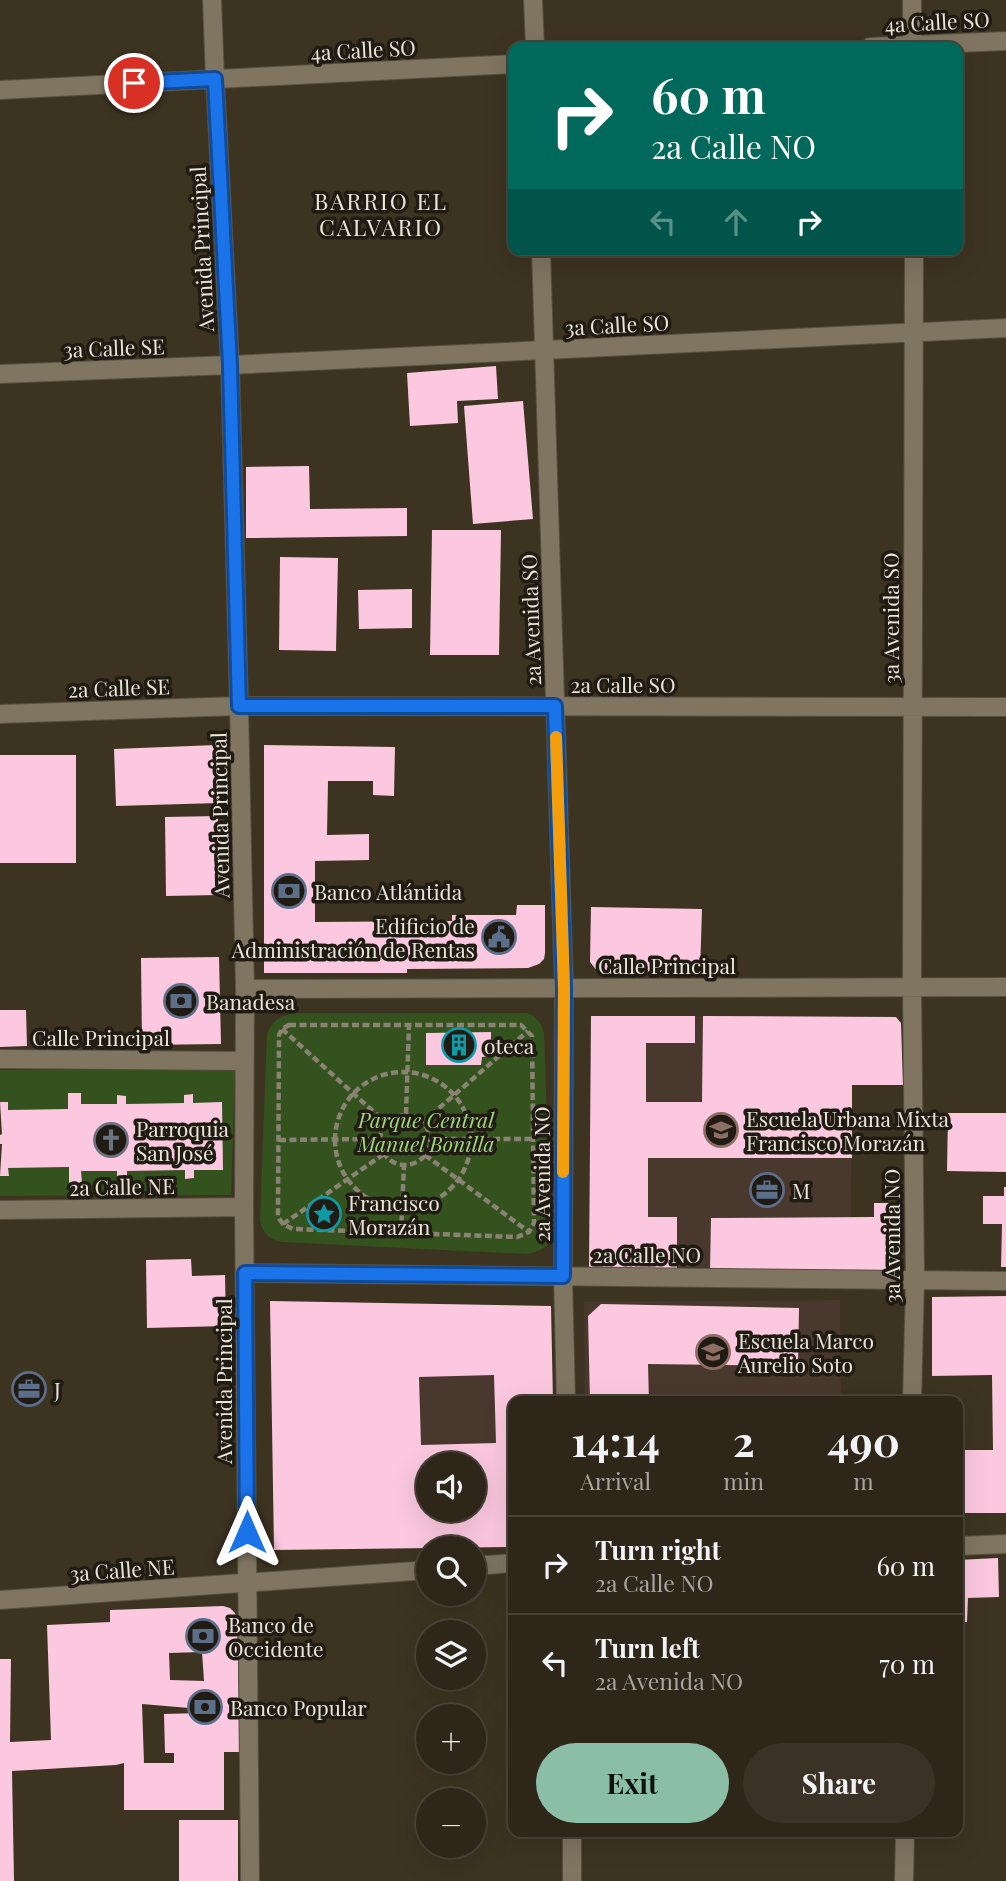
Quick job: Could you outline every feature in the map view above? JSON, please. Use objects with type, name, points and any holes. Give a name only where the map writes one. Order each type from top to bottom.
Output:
[{"type":"street","name":"Avenida Principal","points":[[212,0],[230,365],[245,989],[244,1207],[250,1881]]},
{"type":"street","points":[[533,0],[535,42]]},
{"type":"street","points":[[912,0],[912,42]]},
{"type":"street","name":"4a Calle SO","points":[[963,43],[1006,41]]},
{"type":"street","name":"4a Calle SO","points":[[0,90],[508,64]]},
{"type":"street","name":"2a Avenida SO","points":[[541,256],[564,988]]},
{"type":"street","name":"3a Avenida SO","points":[[912,987],[914,256]]},
{"type":"street","name":"3a Calle SO","points":[[230,365],[1006,328]]},
{"type":"street","name":"3a Calle SE","points":[[0,374],[230,365]]},
{"type":"street","name":"2a Calle SO","points":[[239,706],[1006,707]]},
{"type":"street","name":"2a Calle SE","points":[[0,713],[239,706]]},
{"type":"street","name":"3a Avenida NO","points":[[912,987],[915,1279],[912,1396]]},
{"type":"street","name":"Calle Principal","points":[[245,989],[1006,987]]},
{"type":"street","name":"2a Avenida NO","points":[[564,988],[563,1276],[566,1396]]},
{"type":"street","name":"Calle Principal","points":[[0,1059],[244,1061]]},
{"type":"street","name":"2a Calle NE","points":[[0,1210],[244,1207]]},
{"type":"street","name":"2a Calle NO","points":[[245,1273],[1006,1281]]},
{"type":"street","points":[[963,1546],[1006,1544]]},
{"type":"street","points":[[486,1565],[508,1563]]},
{"type":"street","name":"3a Calle NE","points":[[0,1600],[416,1571]]},
{"type":"street","points":[[572,1837],[572,1881]]},
{"type":"street","points":[[904,1881],[905,1837]]},
{"type":"path","points":[[289,1025],[409,1025],[521,1025],[532,1036],[534,1223],[529,1232],[517,1237],[293,1230],[278,1217],[279,1035],[282,1029],[289,1025]]},
{"type":"path","points":[[406,1114],[409,1025]]},
{"type":"path","points":[[282,1029],[386,1123]]},
{"type":"path","points":[[423,1122],[528,1031]]},
{"type":"path","points":[[408,1072],[432,1078],[444,1085],[455,1095],[467,1115],[472,1139],[468,1162],[459,1180],[438,1199],[402,1208],[386,1206],[358,1191],[340,1167],[335,1139],[343,1108],[353,1095],[376,1077],[391,1073],[408,1072]]},
{"type":"path","points":[[406,1114],[423,1122],[430,1139],[425,1155],[416,1162],[404,1165],[393,1162],[384,1154],[379,1139],[386,1123],[393,1117],[406,1114]]},
{"type":"path","points":[[278,1140],[379,1139]]},
{"type":"path","points":[[430,1139],[533,1139]]},
{"type":"path","points":[[283,1224],[384,1154]]},
{"type":"path","points":[[425,1155],[529,1232]]},
{"type":"path","points":[[401,1233],[404,1165]]},
{"type":"shaded area","name":"Escuela Urbana Mixta Francisco Morazán","points":[[591,1016],[853,1017],[850,1270],[677,1267],[589,1272]]},
{"type":"shaded area","name":"Escuela Marco Aurelio Soto","points":[[840,1300],[841,1396],[585,1396],[584,1302]]},
{"type":"shaded area","points":[[417,1304],[551,1306],[515,1396],[508,1396],[508,1443],[421,1445]]},
{"type":"green space","name":"Parque Central Manuel Bonilla","points":[[298,1013],[527,1013],[536,1018],[544,1033],[551,1239],[547,1245],[527,1254],[283,1242],[268,1236],[260,1221],[267,1034],[279,1019]]},
{"type":"green space","points":[[235,1069],[231,1195],[0,1196],[0,1176],[8,1176],[8,1168],[69,1167],[69,1183],[81,1183],[81,1171],[117,1171],[117,1179],[126,1179],[127,1171],[185,1170],[185,1179],[194,1178],[194,1170],[222,1170],[222,1103],[193,1103],[193,1094],[184,1095],[184,1103],[126,1104],[126,1096],[117,1095],[117,1104],[81,1104],[81,1093],[68,1093],[68,1109],[8,1110],[8,1102],[0,1102],[0,1070]]},
{"type":"building","points":[[496,366],[498,399],[457,401],[458,423],[410,426],[407,373]]},
{"type":"building","points":[[523,401],[533,519],[473,524],[464,406]]},
{"type":"building","points":[[309,466],[310,509],[407,508],[407,536],[246,538],[246,467]]},
{"type":"building","points":[[432,530],[501,530],[499,655],[430,655]]},
{"type":"building","points":[[280,557],[338,558],[336,651],[279,650]]},
{"type":"building","points":[[412,589],[412,628],[359,629],[358,590]]},
{"type":"building","points":[[216,745],[218,803],[116,806],[114,749]]},
{"type":"building","points":[[264,745],[395,747],[394,796],[373,795],[373,781],[328,781],[327,835],[369,834],[369,860],[315,861],[315,922],[452,921],[452,915],[516,915],[517,905],[545,905],[544,959],[528,968],[407,969],[407,973],[264,973]]},
{"type":"building","points":[[0,755],[76,755],[76,863],[0,863]]},
{"type":"building","points":[[218,816],[218,895],[166,896],[165,817]]},
{"type":"building","points":[[591,907],[702,909],[700,973],[598,972],[590,962]]},
{"type":"building","name":"Banadesa","points":[[219,957],[221,1044],[142,1045],[141,958]]},
{"type":"building","points":[[0,1010],[26,1010],[27,1046],[0,1047]]},
{"type":"building","name":"Escuela Urbana Mixta Francisco Morazán","points":[[591,1016],[695,1016],[695,1043],[646,1043],[646,1102],[702,1102],[703,1016],[896,1017],[901,1023],[903,1085],[852,1085],[852,1158],[648,1158],[648,1217],[677,1217],[677,1272],[589,1272]]},
{"type":"building","name":"oteca","points":[[491,1032],[491,1056],[482,1057],[481,1065],[426,1065],[426,1033]]},
{"type":"building","name":"Parroquia San José","points":[[68,1093],[81,1093],[81,1104],[117,1104],[117,1095],[126,1096],[126,1104],[184,1103],[184,1095],[193,1094],[193,1103],[222,1102],[223,1170],[194,1170],[194,1178],[185,1179],[185,1170],[127,1171],[127,1179],[117,1179],[117,1171],[81,1171],[82,1183],[69,1183],[69,1167],[8,1168],[9,1176],[0,1176],[0,1102],[8,1102],[8,1110],[68,1109]]},
{"type":"building","points":[[948,1113],[1006,1113],[1006,1172],[947,1171]]},
{"type":"building","points":[[1004,1187],[1006,1267],[1001,1267],[1002,1224],[983,1224],[983,1196],[1004,1196]]},
{"type":"building","points":[[874,1203],[900,1203],[900,1263],[892,1271],[710,1270],[711,1218],[874,1217]]},
{"type":"building","points":[[191,1259],[192,1276],[225,1275],[226,1326],[147,1328],[146,1260]]},
{"type":"building","points":[[1006,1296],[1006,1513],[963,1513],[963,1450],[993,1450],[992,1375],[932,1376],[932,1297]]},
{"type":"building","points":[[270,1301],[551,1306],[553,1396],[508,1396],[508,1547],[486,1547],[486,1536],[416,1536],[416,1548],[274,1550]],"holes":[[[494,1375],[496,1443],[421,1445],[419,1377]]]},
{"type":"building","points":[[601,1304],[799,1308],[798,1366],[648,1364],[649,1396],[590,1396],[588,1316]]},
{"type":"building","points":[[998,1558],[999,1597],[968,1598],[967,1622],[963,1622],[963,1560]]},
{"type":"building","points":[[223,1606],[235,1613],[240,1752],[224,1752],[224,1810],[124,1810],[124,1763],[12,1771],[14,1881],[0,1881],[0,1659],[11,1659],[10,1742],[51,1740],[47,1625],[110,1622],[110,1610]],"holes":[[[202,1652],[204,1681],[170,1680],[169,1653]],[[142,1704],[201,1709],[202,1713],[164,1714],[165,1753],[174,1753],[174,1763],[144,1763]]]},
{"type":"building","points":[[179,1820],[238,1820],[238,1881],[179,1881]]},
{"type":"slow traffic","points":[[556,737],[564,988],[563,1172]]},
{"type":"place","name":"Banco Atlántida","points":[[289,891]]},
{"type":"place","name":"Edificio de Administración de Rentas","points":[[499,937]]},
{"type":"place","name":"Banadesa","points":[[181,1001]]},
{"type":"place","name":"oteca","points":[[459,1045]]},
{"type":"place","name":"Escuela Urbana Mixta Francisco Morazán","points":[[721,1130]]},
{"type":"place","name":"Parroquia San José","points":[[111,1140]]},
{"type":"place","name":"M","points":[[767,1190]]},
{"type":"place","name":"Francisco Morazán","points":[[324,1214]]},
{"type":"place","name":"Escuela Marco Aurelio Soto","points":[[713,1352]]},
{"type":"place","name":"J","points":[[29,1389]]},
{"type":"place","name":"Banco de Occidente","points":[[203,1636]]},
{"type":"place","name":"Banco Popular","points":[[205,1707]]},
{"type":"district","name":"BARRIO EL CALVARIO","points":[[381,213]]},
{"type":"route","points":[[134,83],[215,79],[230,365],[239,706],[555,706],[564,988],[563,1276],[245,1273],[247,1532]]}]
